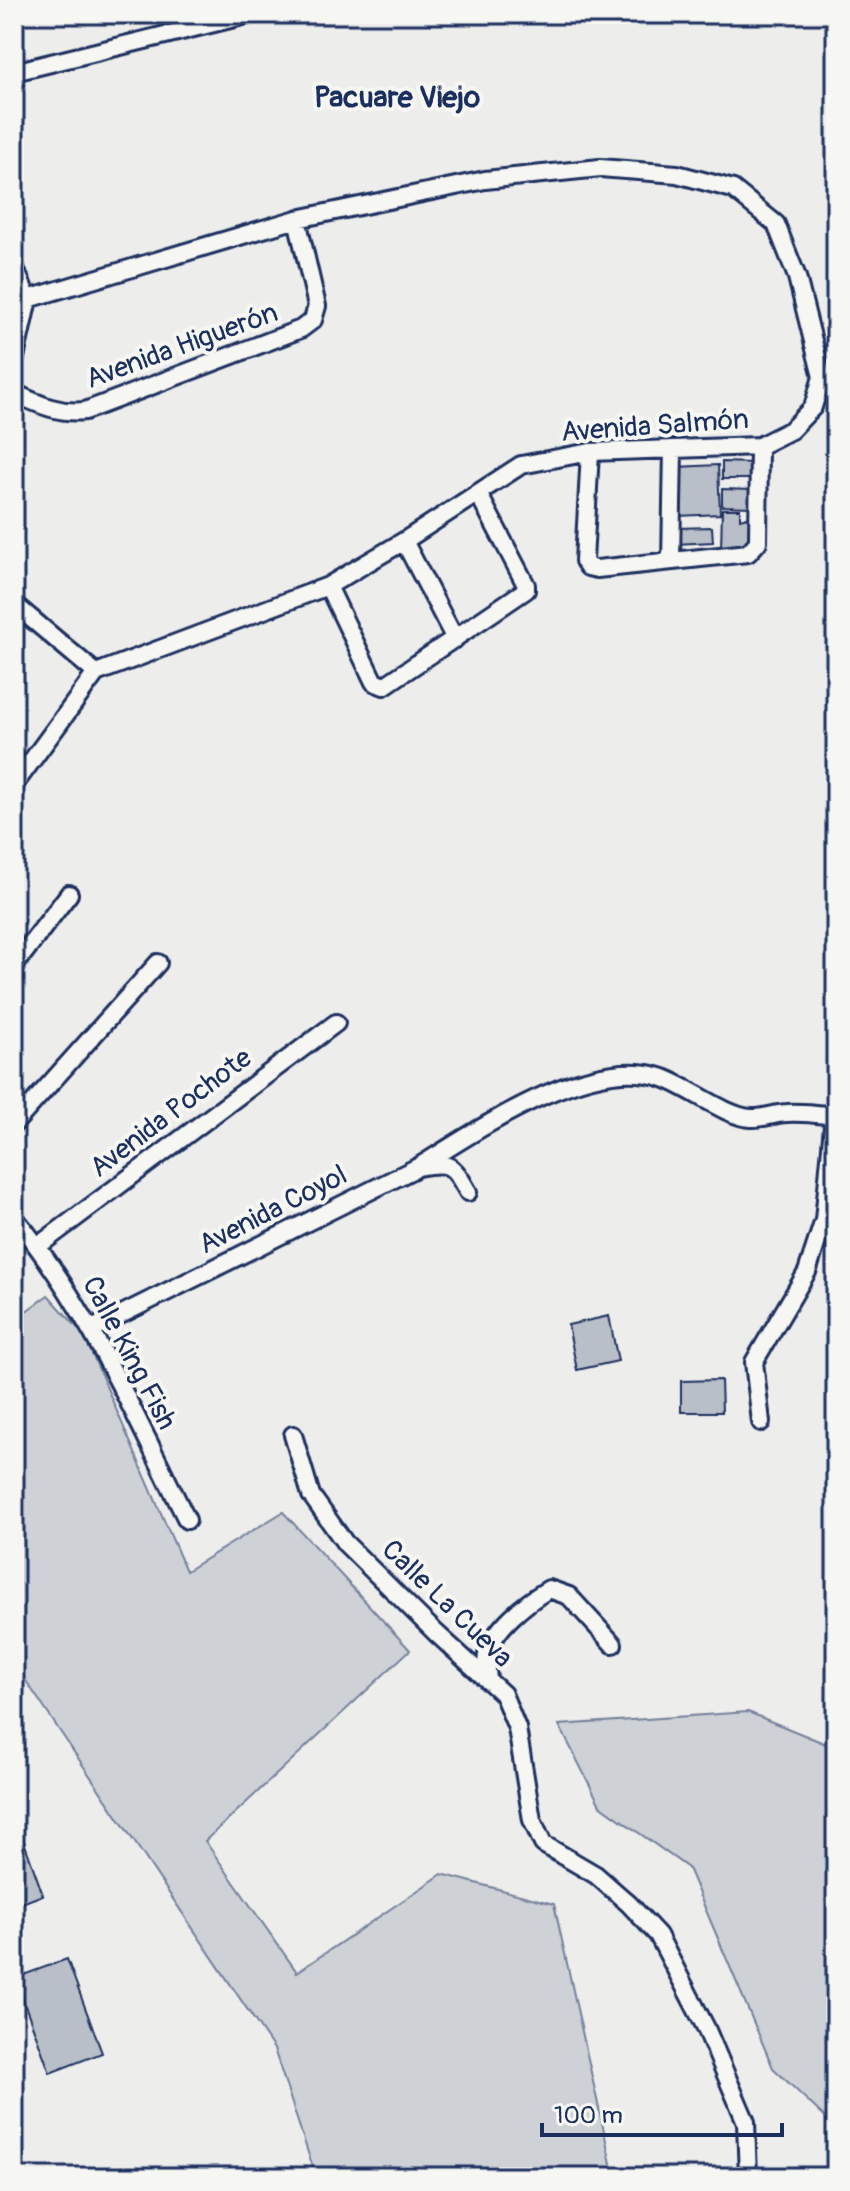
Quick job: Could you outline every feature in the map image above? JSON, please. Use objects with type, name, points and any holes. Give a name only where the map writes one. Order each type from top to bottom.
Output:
[{"type":"street","points":[[14,72],[251,14]]},
{"type":"street","name":"Avenida Salmón","points":[[28,299],[297,219],[485,180],[600,168],[677,174],[733,189],[776,224],[797,277],[822,377],[813,407],[791,430],[759,446],[590,452],[521,465],[328,586],[96,673]]},
{"type":"street","name":"Avenida Higuerón","points":[[14,393],[52,409],[69,413],[85,411],[301,329],[313,320],[317,306],[297,219]]},
{"type":"street","points":[[14,266],[28,299],[14,362]]},
{"type":"street","points":[[590,452],[584,561],[588,567],[597,569],[748,553],[754,549],[758,542],[759,446]]},
{"type":"street","points":[[671,561],[673,449]]},
{"type":"street","points":[[328,586],[374,682],[384,686],[526,590],[478,493]]},
{"type":"street","points":[[404,541],[455,639]]},
{"type":"street","points":[[14,604],[96,673],[14,785]]},
{"type":"street","points":[[14,966],[69,894]]},
{"type":"street","points":[[14,1124],[158,963]]},
{"type":"street","name":"Avenida Pochote","points":[[38,1246],[336,1023]]},
{"type":"street","name":"Avenida Coyol","points":[[92,1329],[418,1167],[496,1119],[581,1080],[625,1072],[658,1076],[717,1106],[751,1118],[786,1113],[835,1115]]},
{"type":"street","points":[[761,1422],[754,1362],[807,1272],[824,1220],[835,1115]]},
{"type":"street","points":[[418,1167],[442,1163],[454,1168],[468,1192]]},
{"type":"street","name":"Calle King Fish","points":[[14,1217],[38,1246],[92,1329],[187,1520]]},
{"type":"street","name":"Calle La Cueva","points":[[293,1435],[311,1495],[345,1543],[503,1694],[517,1728],[532,1820],[543,1844],[596,1875],[658,1935],[706,2028],[746,2122],[748,2177]]},
{"type":"street","points":[[488,1681],[487,1655],[502,1626],[531,1600],[549,1589],[569,1596],[613,1644]]},
{"type":"shaded area","points":[[48,1295],[84,1335],[186,1571],[283,1512],[410,1650],[205,1841],[297,1972],[442,1874],[554,1904],[614,2177],[316,2177],[274,2049],[14,1663],[14,1320]]},
{"type":"shaded area","points":[[748,1712],[836,1748],[836,2128],[773,2068],[688,1868],[600,1805],[559,1725]]},
{"type":"building","points":[[722,462],[752,463],[751,479],[722,479]]},
{"type":"building","points":[[718,465],[720,514],[678,516],[676,467]]},
{"type":"building","points":[[722,489],[752,490],[751,507],[722,506]]},
{"type":"building","points":[[722,509],[740,509],[740,519],[751,516],[750,550],[721,550]]},
{"type":"building","points":[[712,527],[713,542],[676,544],[676,528]]},
{"type":"building","points":[[609,1316],[618,1361],[577,1370],[568,1325]]},
{"type":"building","points":[[721,1380],[722,1412],[681,1412],[681,1381]]},
{"type":"building","points":[[14,1814],[43,1895],[14,1906]]},
{"type":"building","points":[[67,1959],[102,2053],[50,2073],[15,1978]]},
{"type":"district","name":"Pacuare Viejo","points":[[397,97]]}]
